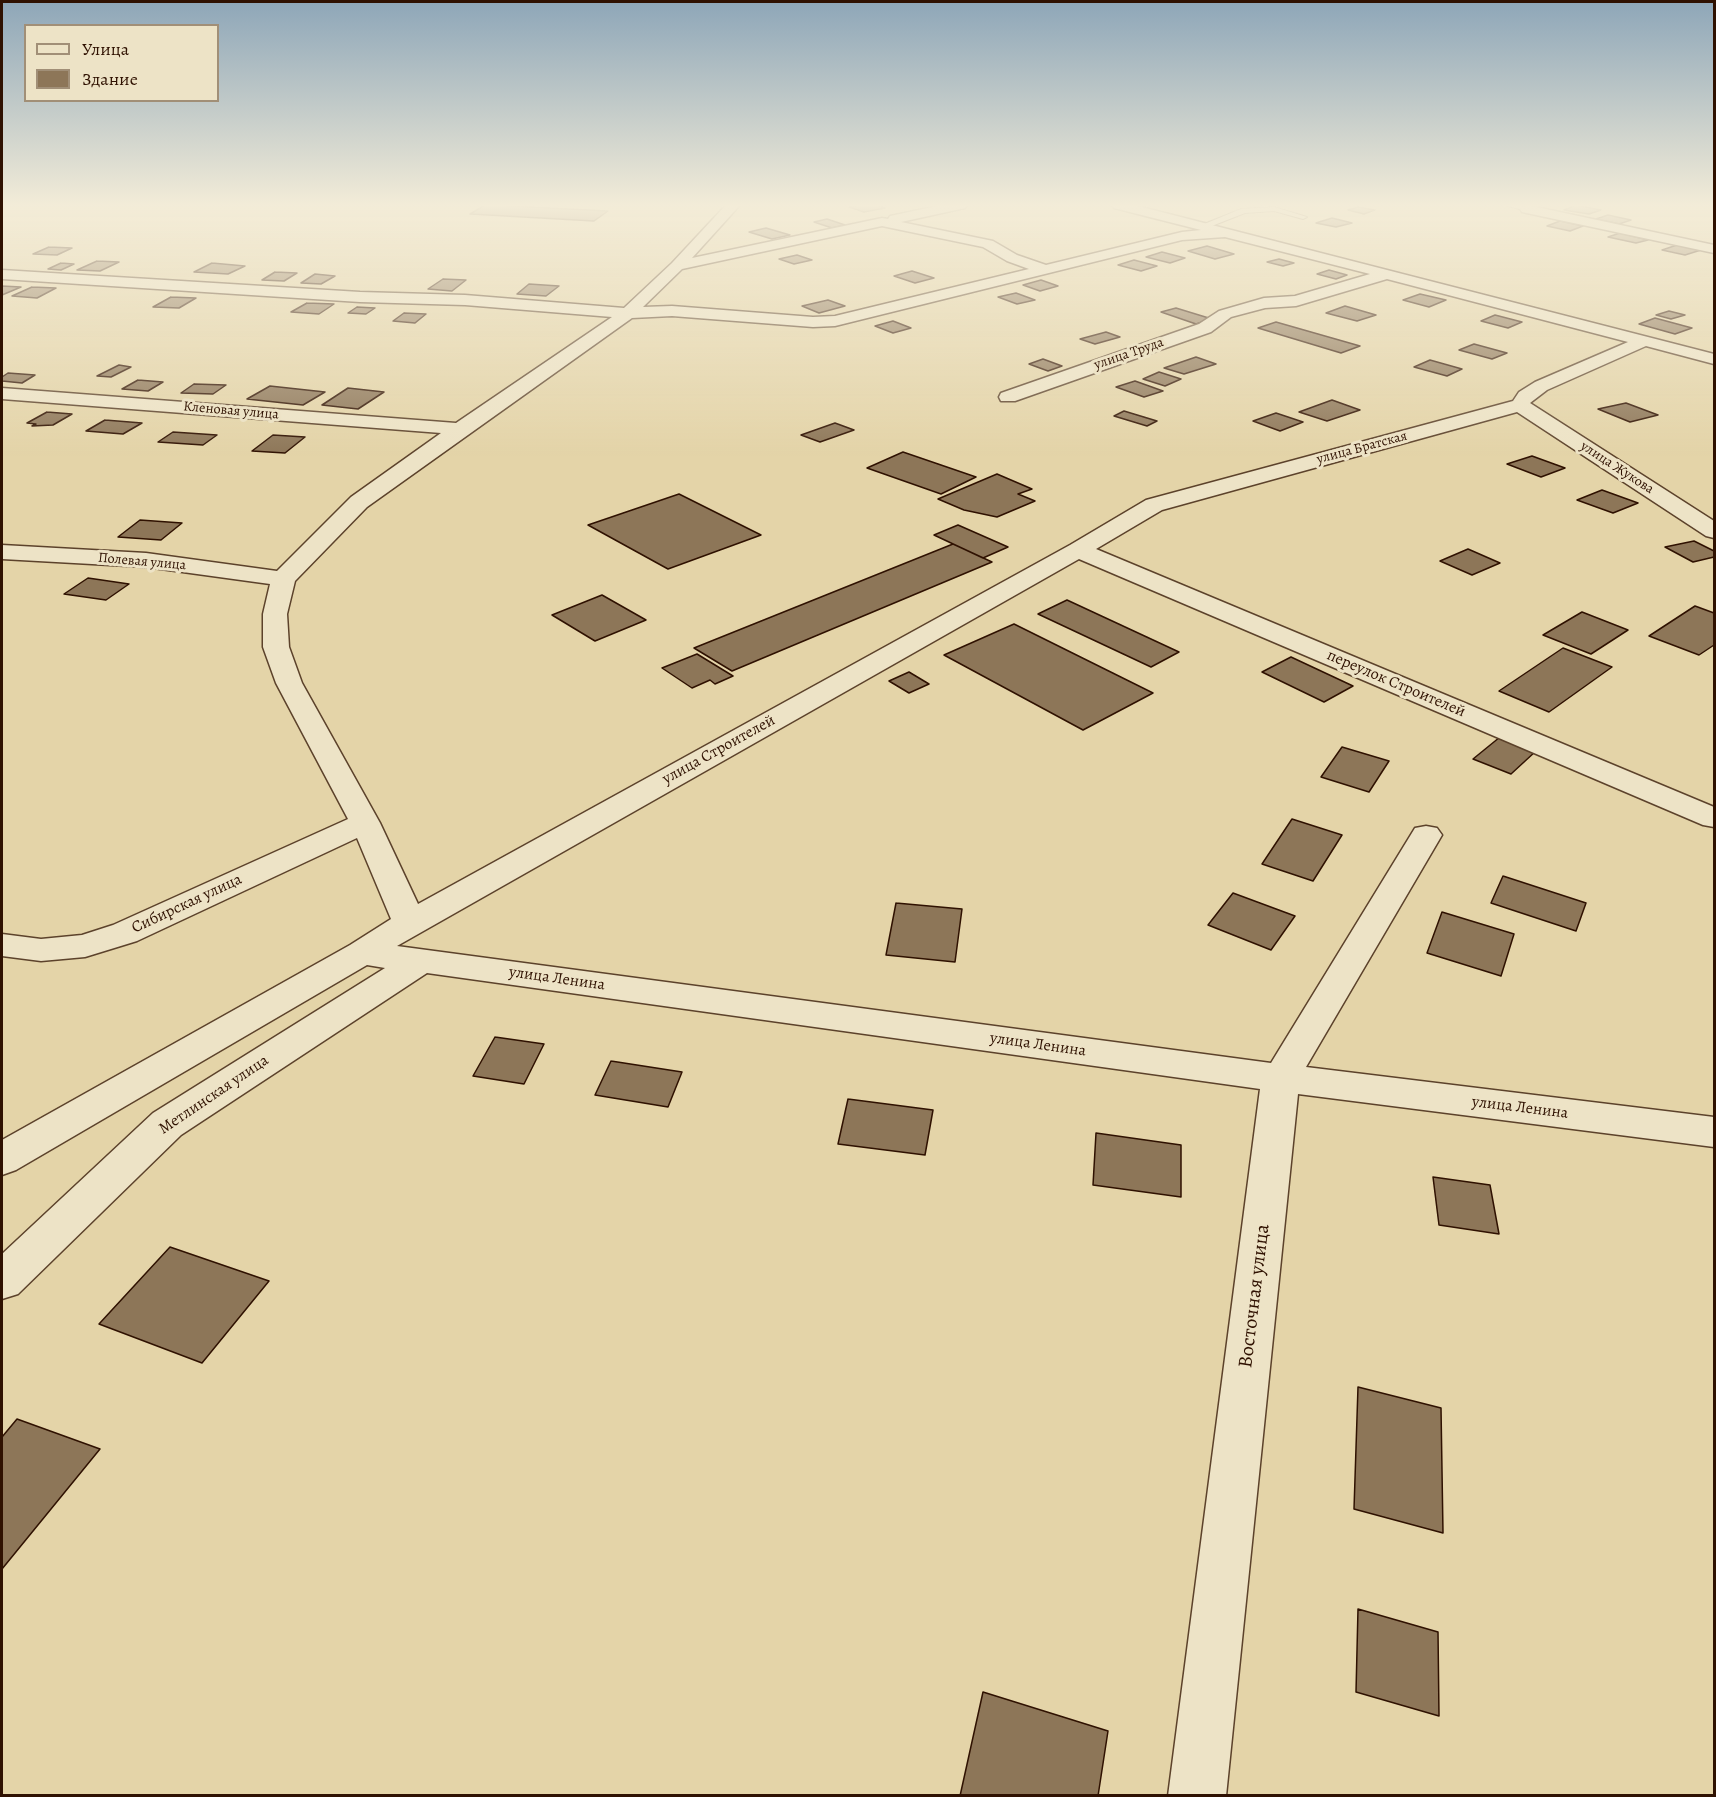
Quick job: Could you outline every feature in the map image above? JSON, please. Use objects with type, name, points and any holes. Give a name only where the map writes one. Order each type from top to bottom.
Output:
[{"type":"street","points":[[233,289],[360,297],[465,300],[628,313],[672,311],[813,322],[836,321],[965,289]]},
{"type":"street","points":[[409,923],[387,869],[365,824],[289,683],[276,647],[275,614],[282,579],[359,502],[628,313],[653,289]]},
{"type":"street","name":"улица Труда","points":[[1008,396],[1205,328],[1225,314],[1264,303],[1296,301],[1338,289]]},
{"type":"street","points":[[1440,289],[1714,359]]},
{"type":"street","name":"улица Братская","points":[[1078,550],[1154,505],[1520,405],[1526,396],[1541,386],[1644,341]]},
{"type":"street","name":"Кленовая улица","points":[[2,393],[460,429]]},
{"type":"street","name":"улица Жукова","points":[[1520,405],[1714,531]]},
{"type":"street","name":"переулок Строителей","points":[[1078,550],[1714,818]]},
{"type":"street","name":"улица Строителей","points":[[2,1159],[363,953],[409,923],[1078,550]]},
{"type":"street","name":"Полевая улица","points":[[2,552],[146,560],[282,579]]},
{"type":"street","name":"Сибирская улица","points":[[2,945],[41,950],[74,947],[125,933],[365,824]]},
{"type":"street","name":"Восточная улица","points":[[1197,1796],[1281,1078],[1426,835]]},
{"type":"street","name":"улица Ленина","points":[[363,953],[1281,1078],[1714,1132]]},
{"type":"street","name":"Метлинская улица","points":[[2,1281],[167,1124],[421,961]]},
{"type":"building","points":[[2,289],[17,289],[2,295]]},
{"type":"building","points":[[28,289],[54,289],[37,298],[12,296]]},
{"type":"building","points":[[428,289],[455,289],[452,291]]},
{"type":"building","points":[[523,289],[555,289],[546,296],[517,294]]},
{"type":"building","points":[[1016,293],[1035,300],[1017,304],[998,297]]},
{"type":"building","points":[[1420,294],[1446,300],[1429,307],[1403,300]]},
{"type":"building","points":[[171,297],[196,298],[179,308],[153,307]]},
{"type":"building","points":[[828,300],[845,306],[819,313],[802,306]]},
{"type":"building","points":[[307,303],[334,304],[319,314],[291,312]]},
{"type":"building","points":[[1345,306],[1376,315],[1357,321],[1326,313]]},
{"type":"building","points":[[357,307],[375,308],[366,314],[348,313]]},
{"type":"building","points":[[1176,308],[1212,319],[1196,324],[1161,312]]},
{"type":"building","points":[[1669,311],[1685,315],[1671,319],[1656,315]]},
{"type":"building","points":[[404,313],[426,314],[415,323],[393,321]]},
{"type":"building","points":[[1495,315],[1522,322],[1508,328],[1481,321]]},
{"type":"building","points":[[1655,318],[1692,328],[1675,334],[1639,324]]},
{"type":"building","points":[[893,321],[911,328],[893,333],[875,326]]},
{"type":"building","points":[[1276,322],[1360,346],[1341,353],[1258,328]]},
{"type":"building","points":[[1106,332],[1120,337],[1095,344],[1080,339]]},
{"type":"building","points":[[1474,344],[1507,353],[1492,359],[1459,350]]},
{"type":"building","points":[[1196,357],[1216,364],[1184,374],[1164,368]]},
{"type":"building","points":[[1043,359],[1062,366],[1048,371],[1029,364]]},
{"type":"building","points":[[1430,360],[1462,369],[1447,376],[1414,367]]},
{"type":"building","points":[[119,365],[131,367],[111,377],[97,376]]},
{"type":"building","points":[[1159,372],[1181,379],[1165,386],[1143,379]]},
{"type":"building","points":[[8,373],[35,375],[22,383],[2,381],[2,377]]},
{"type":"building","points":[[138,380],[163,382],[148,391],[122,389]]},
{"type":"building","points":[[1135,381],[1163,391],[1144,397],[1116,387]]},
{"type":"building","points":[[194,384],[226,385],[213,394],[181,393]]},
{"type":"building","points":[[270,386],[325,392],[303,405],[247,399]]},
{"type":"building","points":[[348,388],[384,392],[358,409],[322,405]]},
{"type":"building","points":[[1332,400],[1360,410],[1327,421],[1299,412]]},
{"type":"building","points":[[1626,403],[1658,415],[1630,422],[1598,409]]},
{"type":"building","points":[[1124,411],[1157,421],[1147,426],[1114,416]]},
{"type":"building","points":[[47,412],[72,414],[53,425],[32,426],[36,424],[27,423]]},
{"type":"building","points":[[1276,413],[1303,422],[1280,431],[1253,421]]},
{"type":"building","points":[[105,420],[142,423],[123,434],[86,431]]},
{"type":"building","points":[[835,423],[854,430],[820,442],[801,435]]},
{"type":"building","points":[[173,432],[217,435],[203,445],[158,442]]},
{"type":"building","points":[[273,435],[305,437],[285,453],[252,451]]},
{"type":"building","points":[[903,452],[976,477],[941,494],[867,468]]},
{"type":"building","points":[[1532,456],[1565,468],[1541,477],[1507,464]]},
{"type":"building","points":[[997,474],[1032,489],[1018,494],[1035,501],[997,517],[964,510],[938,499]]},
{"type":"building","points":[[1602,490],[1638,503],[1613,513],[1577,500]]},
{"type":"building","points":[[679,494],[761,535],[668,569],[588,525]]},
{"type":"building","points":[[140,520],[182,523],[161,540],[118,537]]},
{"type":"building","points":[[958,525],[1008,547],[983,558],[934,535]]},
{"type":"building","points":[[1694,541],[1714,551],[1714,557],[1693,562],[1665,547]]},
{"type":"building","points":[[953,544],[992,562],[732,671],[694,648]]},
{"type":"building","points":[[1468,549],[1500,563],[1472,575],[1440,561]]},
{"type":"building","points":[[88,578],[129,584],[106,600],[64,594]]},
{"type":"building","points":[[602,595],[646,620],[595,641],[552,615]]},
{"type":"building","points":[[1067,600],[1179,652],[1151,667],[1038,614]]},
{"type":"building","points":[[1695,606],[1714,613],[1714,645],[1699,655],[1649,636]]},
{"type":"building","points":[[1582,612],[1628,630],[1591,654],[1543,635]]},
{"type":"building","points":[[1014,624],[1153,693],[1083,730],[944,655]]},
{"type":"building","points":[[1563,648],[1612,667],[1549,712],[1499,691]]},
{"type":"building","points":[[697,654],[733,676],[715,684],[710,680],[692,688],[662,668]]},
{"type":"building","points":[[1291,657],[1353,686],[1324,702],[1262,672]]},
{"type":"building","points":[[909,672],[929,684],[909,693],[889,681]]},
{"type":"building","points":[[1500,737],[1536,751],[1511,774],[1473,759]]},
{"type":"building","points":[[1342,747],[1389,761],[1369,792],[1321,777]]},
{"type":"building","points":[[1292,819],[1342,835],[1313,881],[1262,864]]},
{"type":"building","points":[[1503,876],[1586,903],[1576,931],[1491,903]]},
{"type":"building","points":[[1233,893],[1295,916],[1271,950],[1208,925]]},
{"type":"building","points":[[896,903],[962,909],[955,962],[886,955]]},
{"type":"building","points":[[1442,912],[1514,934],[1501,976],[1427,953]]},
{"type":"building","points":[[495,1037],[544,1044],[524,1084],[473,1076]]},
{"type":"building","points":[[611,1061],[682,1072],[668,1107],[595,1095]]},
{"type":"building","points":[[848,1099],[933,1110],[925,1155],[838,1144]]},
{"type":"building","points":[[1096,1133],[1181,1145],[1181,1197],[1093,1185]]},
{"type":"building","points":[[1433,1177],[1490,1185],[1499,1234],[1439,1225]]},
{"type":"building","points":[[170,1247],[269,1281],[202,1363],[99,1324]]},
{"type":"building","points":[[1358,1387],[1441,1408],[1443,1533],[1354,1509]]},
{"type":"building","points":[[17,1419],[100,1449],[2,1569],[2,1437]]},
{"type":"building","points":[[1358,1609],[1438,1632],[1439,1716],[1356,1692]]},
{"type":"building","points":[[983,1692],[1108,1731],[1098,1796],[960,1796]]}]
